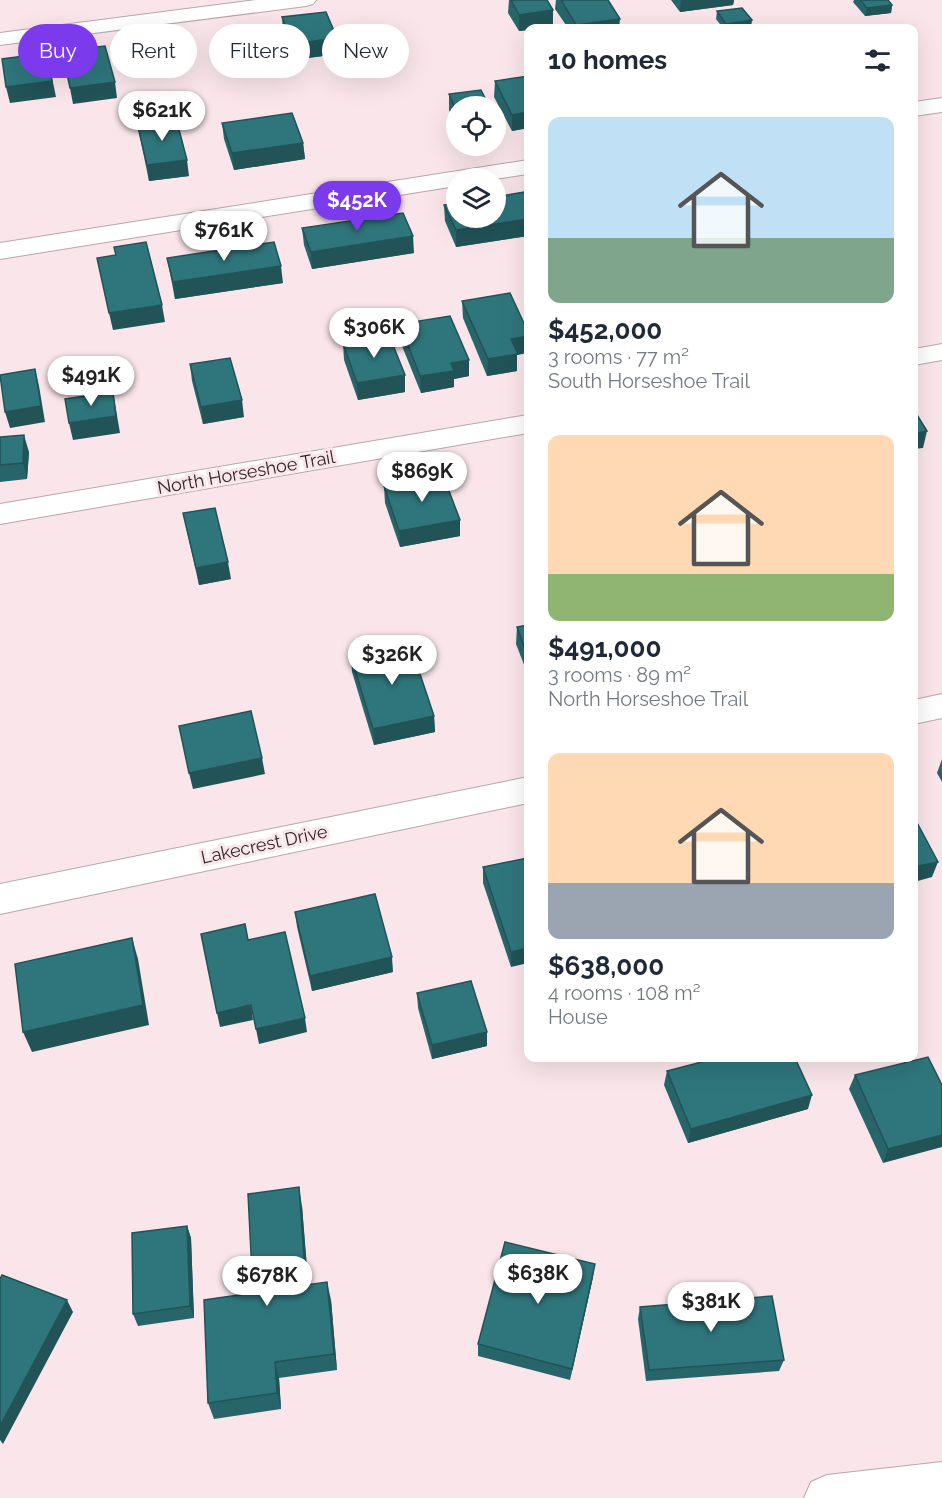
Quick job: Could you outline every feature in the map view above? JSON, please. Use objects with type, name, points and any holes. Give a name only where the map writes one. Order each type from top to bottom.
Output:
[{"type":"street","points":[[0,39],[306,0]]},
{"type":"street","points":[[918,108],[942,105]]},
{"type":"street","points":[[506,170],[524,168]]},
{"type":"street","points":[[0,251],[446,180]]},
{"type":"street","points":[[918,356],[942,352]]},
{"type":"street","name":"North Horseshoe Trail","points":[[0,514],[524,425]]},
{"type":"street","points":[[918,711],[942,706]]},
{"type":"street","name":"Lakecrest Drive","points":[[0,899],[524,791]]},
{"type":"street","points":[[827,1498],[925,1490]]},
{"type":"building","points":[[511,0],[547,0],[553,10],[519,15]]},
{"type":"building","points":[[561,0],[608,0],[620,19],[583,24],[575,24]]},
{"type":"building","points":[[860,0],[888,0],[892,5],[867,8]]},
{"type":"building","points":[[742,8],[752,20],[726,24],[717,11]]},
{"type":"building","points":[[326,12],[331,24],[322,24],[322,40],[310,42],[310,24],[285,24],[282,17]]},
{"type":"building","points":[[105,46],[110,64],[110,78],[114,78],[115,82],[70,88],[68,78],[98,78],[98,47]]},
{"type":"building","points":[[18,57],[18,78],[51,78],[52,81],[6,87],[2,59]]},
{"type":"building","points":[[524,77],[524,113],[512,115],[506,103],[506,96],[502,96],[495,81]]},
{"type":"building","points":[[481,90],[484,96],[450,96],[449,94]]},
{"type":"building","points":[[292,113],[303,143],[232,153],[222,123]]},
{"type":"building","points":[[176,118],[187,160],[147,165],[137,123]]},
{"type":"building","points":[[524,192],[524,220],[506,222],[506,195]]},
{"type":"building","points":[[403,213],[413,236],[311,252],[302,228]]},
{"type":"building","points":[[146,242],[162,305],[109,313],[97,258],[116,255],[114,247]]},
{"type":"building","points":[[274,242],[281,266],[173,282],[167,258]]},
{"type":"building","points":[[510,293],[524,323],[524,337],[511,339],[518,354],[488,359],[462,301]]},
{"type":"building","points":[[450,316],[469,360],[451,363],[454,371],[420,376],[400,324]]},
{"type":"building","points":[[389,335],[405,375],[357,383],[343,343]]},
{"type":"building","points":[[230,358],[242,400],[201,407],[190,364]]},
{"type":"building","points":[[35,369],[41,406],[5,412],[0,375]]},
{"type":"building","points":[[113,392],[116,416],[69,423],[65,399]]},
{"type":"building","points":[[918,416],[927,431],[918,433]]},
{"type":"building","points":[[24,435],[23,463],[0,465],[0,437]]},
{"type":"building","points":[[443,475],[460,520],[399,531],[384,486]]},
{"type":"building","points":[[215,508],[228,562],[196,568],[183,513]]},
{"type":"building","points":[[524,626],[524,646],[517,627]]},
{"type":"building","points":[[410,644],[434,716],[373,729],[351,656]]},
{"type":"building","points":[[251,711],[262,758],[189,773],[179,726]]},
{"type":"building","points":[[918,824],[938,862],[918,866]]},
{"type":"building","points":[[524,859],[524,949],[511,952],[483,867]]},
{"type":"building","points":[[375,894],[392,957],[310,976],[295,912]]},
{"type":"building","points":[[245,924],[248,940],[285,932],[305,1018],[256,1029],[251,1005],[217,1013],[201,934]]},
{"type":"building","points":[[132,938],[143,1005],[23,1032],[15,964]]},
{"type":"building","points":[[471,981],[487,1032],[432,1045],[417,993]]},
{"type":"building","points":[[928,1057],[942,1085],[942,1135],[888,1149],[855,1075],[908,1062],[918,1062],[918,1059]]},
{"type":"building","points":[[702,1062],[797,1062],[812,1095],[691,1129],[667,1071]]},
{"type":"building","points":[[299,1187],[306,1285],[327,1282],[334,1354],[275,1362],[277,1393],[208,1403],[204,1300],[253,1293],[248,1194]]},
{"type":"building","points":[[187,1226],[190,1306],[133,1314],[132,1233]]},
{"type":"building","points":[[505,1242],[595,1264],[572,1369],[478,1344]]},
{"type":"building","points":[[2,1275],[67,1300],[0,1426],[0,1279]]},
{"type":"building","points":[[772,1296],[784,1360],[649,1370],[640,1307]]}]
